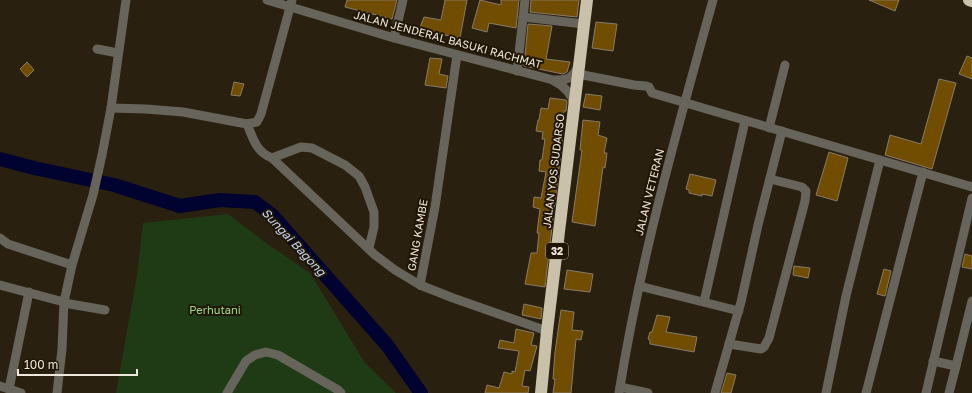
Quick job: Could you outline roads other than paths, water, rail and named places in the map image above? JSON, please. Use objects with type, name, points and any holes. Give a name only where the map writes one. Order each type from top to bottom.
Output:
[{"type":"highway","name":"JALAN YOS SUDARSO","points":[[541,393],[547,331],[587,0]]},
{"type":"highway","points":[[968,0],[972,1]]},
{"type":"street","points":[[57,393],[62,349],[64,302],[72,265],[93,195],[101,161],[111,108],[126,0]]},
{"type":"street","name":"JALAN JENDERAL BASUKI RACHMAT","points":[[267,0],[291,3],[394,38],[553,80]]},
{"type":"street","points":[[394,38],[402,0]]},
{"type":"street","points":[[517,71],[525,0]]},
{"type":"street","name":"JALAN VETERAN","points":[[619,390],[639,286],[679,121],[714,0]]},
{"type":"street","points":[[111,108],[183,112],[247,124],[256,122],[261,114],[291,3]]},
{"type":"street","points":[[523,17],[584,24]]},
{"type":"street","points":[[97,49],[118,53]]},
{"type":"street","name":"GANG KAMBE","points":[[457,55],[435,208],[420,285],[547,331]]},
{"type":"street","points":[[769,128],[785,65]]},
{"type":"street","points":[[553,80],[564,80],[570,78],[579,69],[634,85],[646,86],[649,87],[652,93],[972,187]]},
{"type":"street","points":[[553,80],[561,84],[568,92],[573,100],[574,109]]},
{"type":"street","points":[[704,302],[745,121]]},
{"type":"street","points":[[247,124],[258,149],[261,152],[272,158],[369,248],[395,270],[420,285]]},
{"type":"street","points":[[715,393],[739,311],[782,131]]},
{"type":"street","points":[[272,158],[301,147],[312,148],[345,165],[359,176],[365,187],[374,212],[374,227],[369,248]]},
{"type":"street","points":[[826,393],[846,296],[880,160]]},
{"type":"street","points":[[866,393],[923,172]]},
{"type":"street","points":[[729,344],[761,349],[764,347],[769,338],[805,201],[806,191],[802,188],[770,179]]},
{"type":"street","points":[[926,393],[972,198]]},
{"type":"street","points":[[0,238],[8,244],[72,265]]},
{"type":"street","points":[[0,285],[64,302],[105,310]]},
{"type":"street","points":[[639,286],[739,311]]},
{"type":"street","points":[[21,393],[4,388],[29,292]]},
{"type":"street","points":[[949,393],[972,301]]},
{"type":"street","points":[[228,393],[246,362],[254,355],[266,352],[278,355],[341,393]]},
{"type":"street","points":[[933,361],[956,366]]},
{"type":"street","points":[[619,390],[648,393]]},
{"type":"waterway","name":"Sungai Bagong","points":[[0,159],[34,168],[114,185],[180,206],[220,200],[255,202],[272,215],[387,345],[421,393]]},
{"type":"park label","name":"Perhutani","points":[[215,309]]}]
